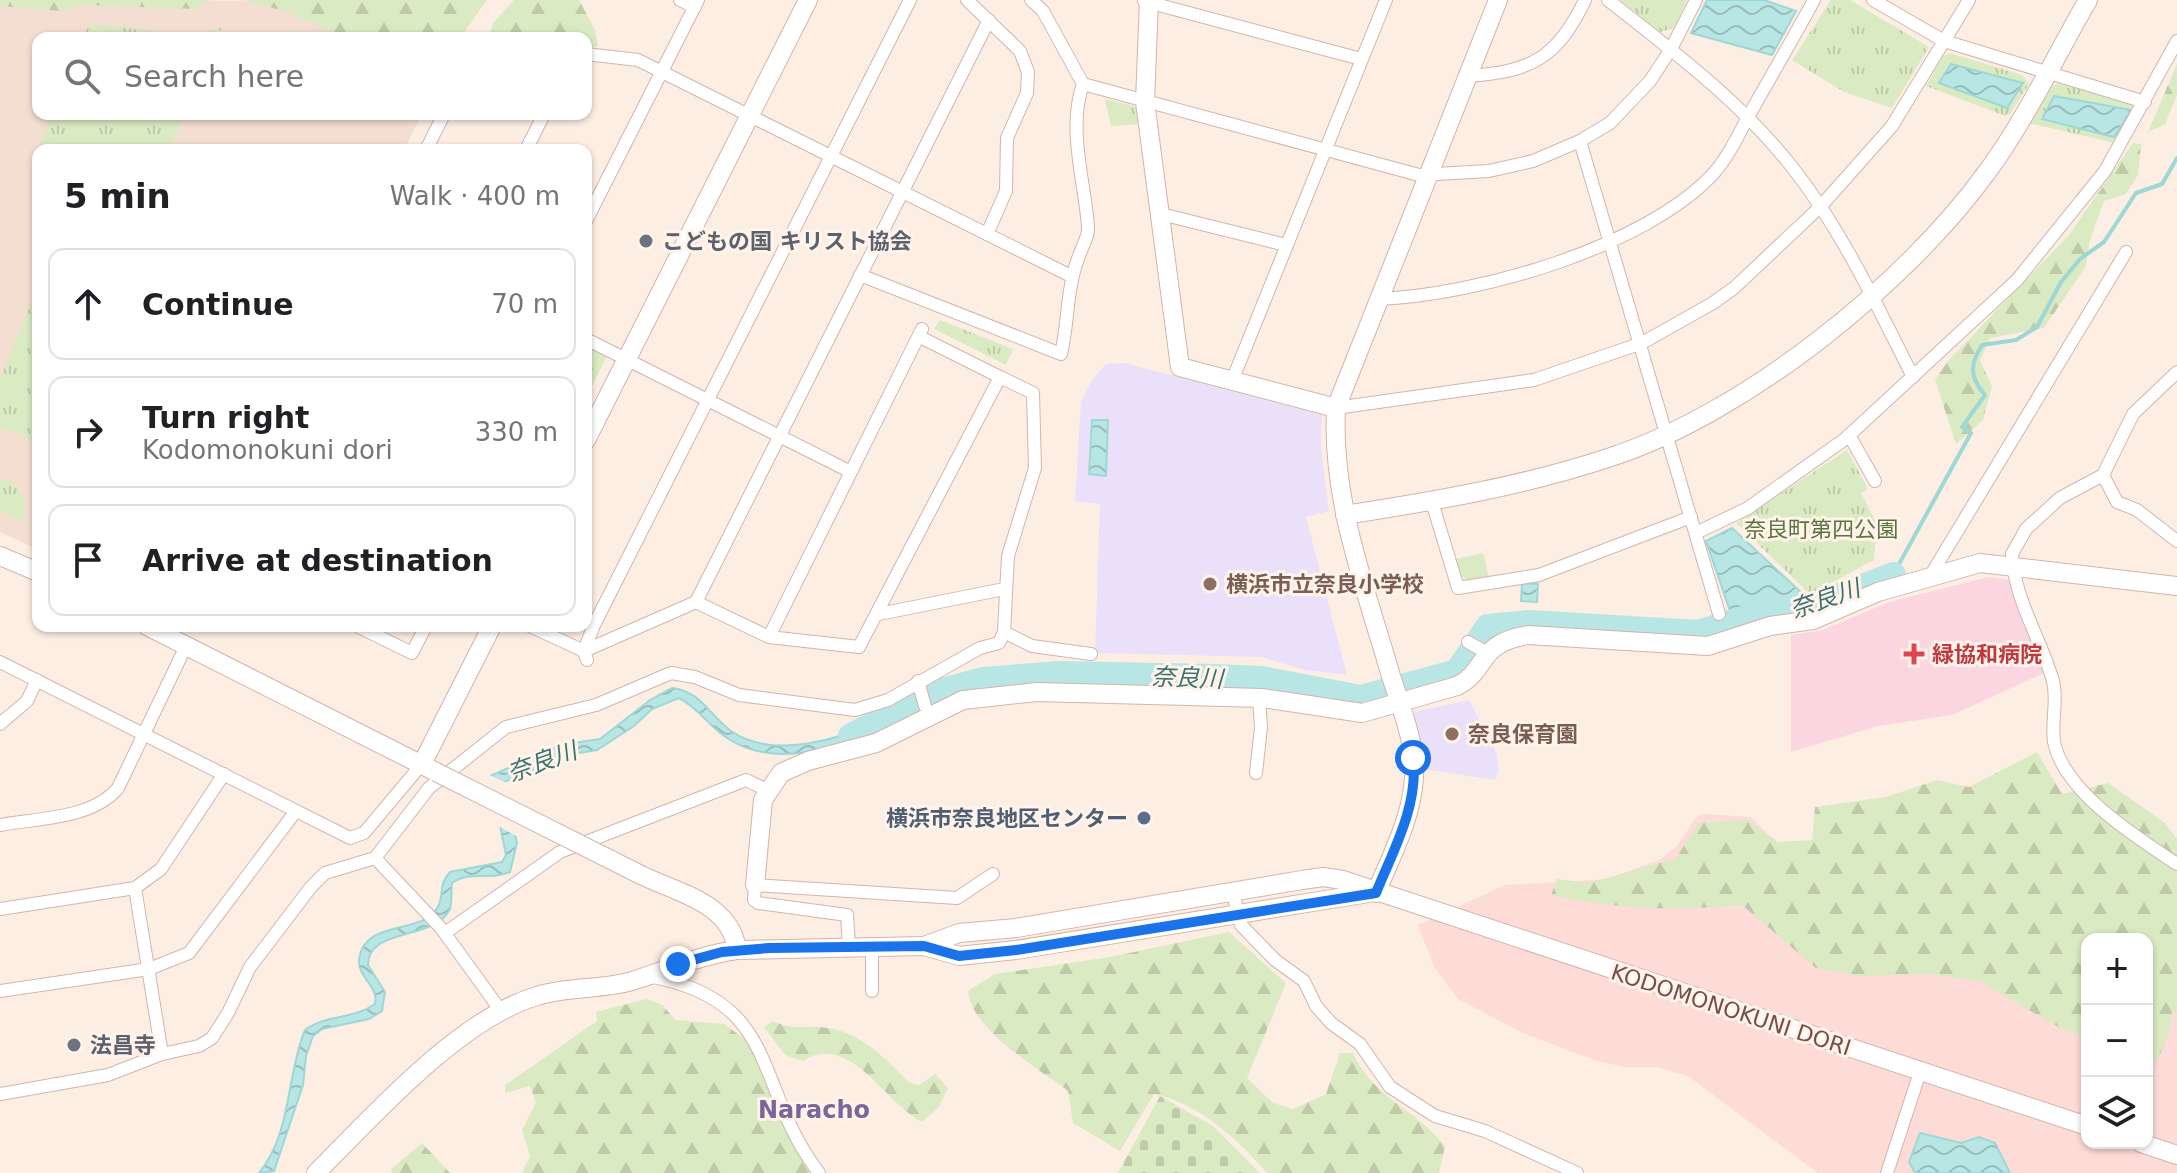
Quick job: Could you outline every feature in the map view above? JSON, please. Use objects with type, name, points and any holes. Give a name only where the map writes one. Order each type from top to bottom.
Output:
[{"type":"street","points":[[592,209],[696,3],[680,0]]},
{"type":"street","points":[[592,428],[808,0]]},
{"type":"street","points":[[586,656],[708,400],[910,0]]},
{"type":"street","points":[[967,0],[1020,51],[1028,72],[1027,93],[1007,138],[1006,191],[987,234]]},
{"type":"street","points":[[1031,0],[1043,11],[1083,84],[1427,176],[1513,168],[1580,141],[1629,106],[1671,49],[1696,0]]},
{"type":"street","points":[[1232,381],[1386,0]]},
{"type":"street","points":[[1376,893],[1405,823],[1414,778],[1399,702],[1345,515],[1334,446],[1336,408],[1498,0]]},
{"type":"street","points":[[1467,76],[1525,68],[1560,41],[1585,0]]},
{"type":"street","points":[[1608,0],[1671,49],[1748,118],[1821,206],[1913,377]]},
{"type":"street","points":[[1377,299],[1481,287],[1514,278],[1656,218],[1682,201],[1714,173],[1814,0]]},
{"type":"street","points":[[1873,0],[1944,41],[2145,102]]},
{"type":"street","points":[[1361,59],[1146,1],[1145,102],[1180,367],[1336,408],[1534,380],[1642,343],[1681,323],[1734,288],[1821,206],[1892,126],[1969,0]]},
{"type":"street","points":[[1345,515],[1432,502],[1561,473],[1614,456],[1719,408],[1788,362],[1871,295],[1960,208],[1989,169],[2088,0]]},
{"type":"street","points":[[586,656],[696,602],[989,20]]},
{"type":"street","points":[[1696,533],[1748,508],[1849,435],[2017,280],[2105,171],[2177,41]]},
{"type":"street","points":[[592,55],[638,60],[662,71],[1071,276]]},
{"type":"street","points":[[860,275],[930,310],[1061,354],[1069,320],[1067,297],[1071,276],[1089,230],[1081,191],[1078,99],[1083,84]]},
{"type":"street","points":[[429,144],[441,120]]},
{"type":"street","points":[[529,144],[541,120]]},
{"type":"street","points":[[1580,141],[1642,343],[1719,614]]},
{"type":"street","points":[[1161,214],[1286,245]]},
{"type":"street","points":[[1929,578],[2126,252]]},
{"type":"street","points":[[0,1094],[108,1075],[162,1054],[199,1046],[212,1038],[250,967],[325,873],[375,858],[429,788],[506,727],[596,705],[671,673],[695,677],[739,695],[855,710],[888,700],[980,648],[999,643],[1004,632],[1008,556],[1035,468],[1033,393],[921,333],[849,471],[769,637]]},
{"type":"street","points":[[592,342],[849,471]]},
{"type":"street","points":[[2177,372],[2133,414],[2103,475],[2060,498],[2026,529],[2014,544],[2012,566],[2053,682],[2057,711],[2054,739],[2061,764],[2088,797],[2177,864]]},
{"type":"street","points":[[696,602],[769,637],[859,647],[879,614],[1000,377]]},
{"type":"street","points":[[1849,435],[1875,481]]},
{"type":"street","points":[[2103,475],[2117,502],[2137,510],[2177,541]]},
{"type":"street","points":[[1432,502],[1458,588],[1539,575],[1691,517]]},
{"type":"street","points":[[0,556],[32,569]]},
{"type":"street","points":[[849,946],[847,915],[754,900],[761,812],[767,790],[781,773],[794,766],[876,743],[963,700],[1037,692],[1259,698],[1348,713],[1464,683],[1484,651],[1510,638],[1528,635],[1708,646],[1770,626],[1813,620],[1878,592],[1980,563],[2177,586]]},
{"type":"street","points":[[879,614],[1004,589]]},
{"type":"street","points":[[159,632],[641,875],[711,906],[723,915],[734,931],[737,950]]},
{"type":"street","points":[[369,632],[412,653],[423,632]]},
{"type":"street","points":[[0,662],[350,838],[364,833],[429,768],[489,632]]},
{"type":"street","points":[[541,632],[586,656]]},
{"type":"street","points":[[1004,632],[1032,646],[1091,654]]},
{"type":"street","points":[[1468,642],[1484,651]]},
{"type":"street","points":[[0,825],[84,811],[106,802],[118,788],[186,646]]},
{"type":"street","points":[[0,724],[27,701],[37,680]]},
{"type":"street","points":[[919,685],[925,706]]},
{"type":"street","points":[[1256,773],[1261,727],[1259,698]]},
{"type":"street","points":[[1243,756],[1258,758]]},
{"type":"street","points":[[0,909],[135,888],[161,869],[224,774]]},
{"type":"street","points":[[443,930],[560,852],[746,780],[767,790]]},
{"type":"street","points":[[0,991],[149,969],[189,953],[296,811]]},
{"type":"street","points":[[375,858],[443,930],[501,1011]]},
{"type":"street","points":[[755,885],[957,898],[993,874]]},
{"type":"street","name":"KODOMONOKUNI DORI","points":[[924,946],[959,933],[1016,928],[1323,877],[1343,880],[2081,1124]]},
{"type":"street","points":[[135,888],[162,1054]]},
{"type":"street","points":[[1233,893],[1242,926],[1275,960],[1304,981],[1316,1006],[1331,1023],[1360,1044],[1390,1087],[1435,1116],[1485,1131],[1577,1173]]},
{"type":"street","name":"KODOMONOKUNI DORI","points":[[316,1173],[422,1070],[501,1011],[534,996],[567,988],[620,984],[737,950],[924,946],[959,956],[1002,952],[1376,893]]},
{"type":"street","points":[[872,946],[872,991]]},
{"type":"street","points":[[646,975],[698,989],[733,1010],[753,1037],[793,1134],[819,1173]]},
{"type":"street","points":[[1887,1173],[1920,1072]]},
{"type":"street","points":[[2153,1147],[2177,1155]]},
{"type":"shaded area","points":[[478,0],[463,32],[32,32],[32,120],[419,120],[407,144],[32,144],[32,547],[0,532],[0,1]]},
{"type":"shaded area","name":"横浜市立奈良小学校","points":[[1125,363],[1322,415],[1321,448],[1329,511],[1306,517],[1347,675],[1305,670],[1261,657],[1095,653],[1100,504],[1075,501],[1081,401],[1106,364]]},
{"type":"shaded area","name":"緑協和病院","points":[[1989,577],[2009,580],[2044,673],[1952,715],[1878,726],[1791,752],[1791,635],[1823,630],[1889,602]]},
{"type":"shaded area","name":"奈良保育園","points":[[1469,700],[1496,752],[1499,770],[1495,780],[1424,769],[1414,712]]},
{"type":"shaded area","points":[[1697,816],[1751,817],[1853,919],[2081,958],[2081,1149],[2153,1149],[2153,964],[2177,966],[2177,1173],[1818,1173],[1688,1076],[1657,1067],[1625,1067],[1597,1061],[1523,1033],[1458,999],[1434,967],[1418,925],[1505,885],[1608,879],[1661,859],[1677,846]]},
{"type":"green space","points":[[0,0],[210,0],[195,9],[86,5],[60,11],[0,6]]},
{"type":"green space","points":[[244,0],[487,0],[464,32],[332,32],[287,12]]},
{"type":"green space","points":[[514,0],[579,0],[595,30],[598,46],[592,48],[592,32],[490,32],[493,23]]},
{"type":"green space","points":[[1620,0],[1687,0],[1674,28],[1660,32]]},
{"type":"green space","points":[[1831,0],[1850,0],[1929,47],[1892,108],[1844,92],[1792,60]]},
{"type":"green space","points":[[99,24],[157,32],[86,32],[88,26]]},
{"type":"green space","points":[[1950,53],[2022,75],[2029,84],[2010,114],[2005,116],[1926,86],[1943,56]]},
{"type":"green space","points":[[2177,64],[2177,95],[2165,124],[2148,132]]},
{"type":"green space","points":[[2059,83],[2133,105],[2131,109],[2054,96],[2041,120],[2114,137],[2130,112],[2115,143],[2029,123],[2048,88]]},
{"type":"green space","points":[[1105,99],[1134,106],[1142,114],[1142,124],[1111,126]]},
{"type":"green space","points":[[50,120],[182,120],[172,144],[40,144]]},
{"type":"green space","points":[[2133,143],[2141,144],[2138,175],[2126,194],[2104,201],[2089,243],[2086,266],[2044,328],[1990,338],[1980,361],[1992,386],[1983,420],[1956,444],[1935,380],[1948,361],[2069,235]]},
{"type":"green space","points":[[32,301],[32,442],[18,433],[0,429],[0,378]]},
{"type":"green space","points":[[940,320],[1013,349],[1006,365],[934,329]]},
{"type":"green space","points":[[592,349],[607,356],[592,386]]},
{"type":"green space","name":"奈良町第四公園","points":[[1847,450],[1868,489],[1861,493],[1877,524],[1874,560],[1810,594],[1736,523]]},
{"type":"green space","points":[[0,479],[11,480],[24,499],[24,522],[0,512]]},
{"type":"green space","points":[[1483,553],[1489,577],[1468,580],[1460,576],[1456,559]]},
{"type":"green space","points":[[2037,752],[2062,794],[2108,783],[2165,823],[2177,839],[2177,1012],[2172,1012],[2169,1033],[2157,1062],[2153,1060],[2153,933],[2081,933],[2081,1035],[2060,1028],[1979,981],[1928,974],[1860,976],[1816,968],[1742,905],[1646,908],[1551,895],[1557,879],[1590,883],[1676,858],[1699,823],[1748,820],[1778,842],[1812,840],[1815,807],[1886,797],[1937,780],[1969,787]]},
{"type":"green space","points":[[1229,932],[1286,983],[1247,1078],[1273,1103],[1293,1109],[1326,1094],[1340,1053],[1353,1053],[1371,1081],[1434,1133],[1445,1146],[1439,1173],[1267,1173],[1216,1124],[1186,1105],[1154,1094],[1120,1151],[1073,1123],[1068,1091],[993,1034],[972,1006],[968,991],[995,974],[1110,957]]},
{"type":"green space","points":[[646,999],[663,1005],[675,1020],[724,1024],[750,1043],[816,1173],[522,1173],[530,1156],[522,1130],[536,1103],[530,1086],[505,1093],[505,1085],[597,1021],[596,1012]]},
{"type":"green space","points":[[773,1021],[795,1027],[841,1031],[873,1049],[910,1083],[919,1085],[935,1074],[948,1088],[939,1107],[922,1122],[852,1062],[836,1055],[820,1054],[803,1061],[785,1055],[764,1027]]},
{"type":"green space","points":[[1160,1096],[1213,1126],[1260,1173],[1118,1173]]},
{"type":"green space","points":[[422,1143],[450,1173],[392,1173],[391,1169]]},
{"type":"water","points":[[1707,0],[1764,0],[1796,11],[1772,55],[1691,33]]},
{"type":"water","points":[[1951,64],[2023,83],[2007,108],[1939,83]]},
{"type":"water","points":[[2054,96],[2131,110],[2114,137],[2042,119]]},
{"type":"water","points":[[1092,420],[1108,420],[1106,476],[1089,474]]},
{"type":"water","points":[[1732,528],[1806,597],[1730,611],[1706,541]]},
{"type":"water","points":[[1522,583],[1538,584],[1537,602],[1521,601]]},
{"type":"water","points":[[672,688],[698,699],[731,731],[748,740],[766,744],[806,744],[827,740],[881,719],[883,727],[826,748],[784,754],[764,752],[727,738],[679,698],[652,709],[634,726],[597,750],[573,754],[504,782],[517,843],[510,872],[466,877],[452,883],[450,909],[442,919],[431,926],[390,939],[371,953],[368,965],[385,992],[382,1011],[369,1019],[322,1029],[313,1036],[306,1056],[303,1085],[274,1171],[259,1173],[270,1157],[283,1122],[305,1030],[322,1021],[358,1013],[375,1004],[374,992],[359,965],[362,948],[377,935],[417,923],[433,913],[450,872],[502,862],[506,855],[490,776],[560,745],[600,739],[650,700]]},
{"type":"water","points":[[1920,1133],[1961,1143],[1979,1137],[1995,1143],[2010,1173],[1915,1173],[1909,1162]]},
{"type":"pier","points":[[487,774],[509,784],[520,838],[496,825]]},
{"type":"waterway","name":"奈良川","points":[[1893,575],[1971,433],[1962,427],[1985,395],[1976,382],[1973,370],[1982,345],[2016,340],[2037,327],[2061,282],[2080,259],[2104,242],[2136,193],[2162,184],[2177,158]]},
{"type":"waterway","name":"奈良川","points":[[851,736],[938,692],[983,680],[1059,674],[1261,679],[1361,698],[1457,672],[1488,627],[1529,623],[1698,633],[1744,619],[1811,607],[1893,575]]},
{"type":"place","name":"こどもの国 キリスト協会","points":[[646,241]]},
{"type":"place","name":"横浜市立奈良小学校","points":[[1210,584]]},
{"type":"place","name":"緑協和病院","points":[[1914,654]]},
{"type":"place","name":"奈良保育園","points":[[1452,734]]},
{"type":"place","name":"横浜市奈良地区センター","points":[[1144,818]]},
{"type":"place","name":"法昌寺","points":[[74,1045]]},
{"type":"district","name":"Naracho","points":[[814,1110]]},
{"type":"route","points":[[678,964],[722,952],[769,948],[924,946],[959,956],[1145,931],[1346,895],[1376,893],[1405,823],[1412,797],[1413,758]]}]
